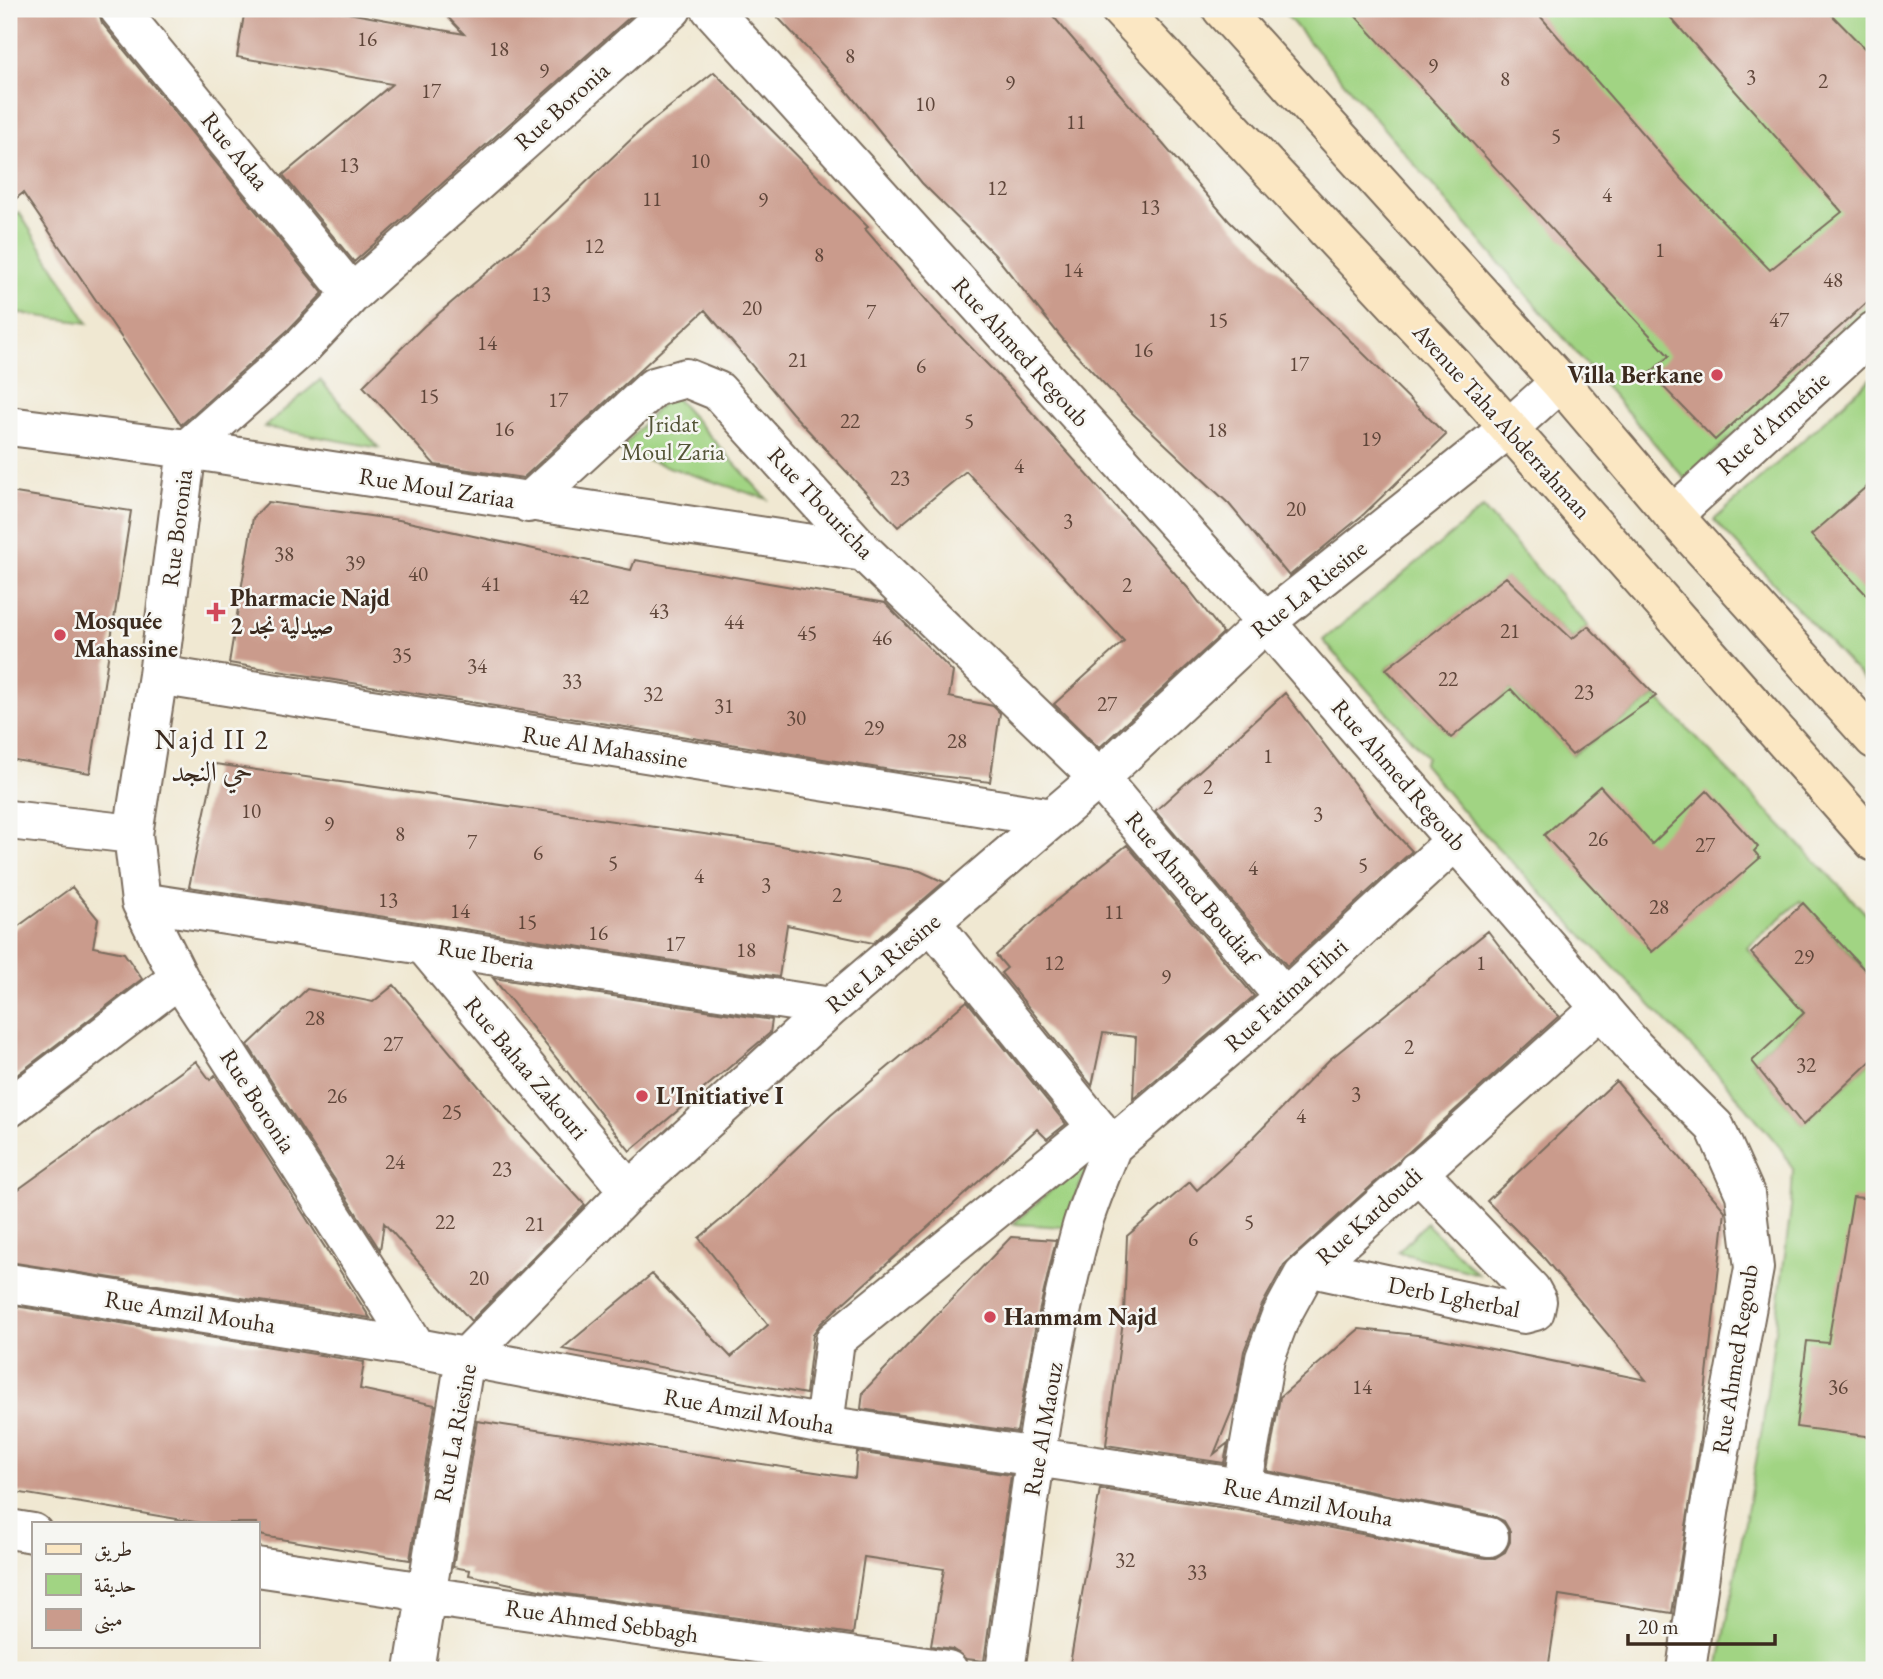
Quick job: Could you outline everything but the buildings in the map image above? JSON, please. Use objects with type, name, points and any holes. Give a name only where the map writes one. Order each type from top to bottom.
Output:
[{"type":"street","name":"Rue Adaa","points":[[119,9],[352,294]]},
{"type":"street","name":"Rue Boronia","points":[[417,1348],[178,978],[141,902],[133,834],[158,675],[187,449],[303,346],[352,294],[672,9]]},
{"type":"street","name":"Rue Ahmed Regoub","points":[[711,9],[1266,622],[1635,1048],[1714,1127],[1745,1194],[1754,1268],[1710,1506],[1686,1670]]},
{"type":"street","name":"Avenue Taha Abderrahman","points":[[1121,9],[1509,428],[1874,842]]},
{"type":"street","points":[[1222,9],[1560,382],[1673,515],[1874,739]]},
{"type":"street","name":"Rue d'Arménie","points":[[1673,515],[1874,331]]},
{"type":"street","name":"Rue Tbouricha","points":[[528,503],[653,387],[687,378],[718,391],[864,552],[1099,778]]},
{"type":"street","name":"Rue La Riesine","points":[[414,1670],[465,1358],[629,1191],[831,1007],[1099,778],[1266,622],[1509,428],[1560,382]]},
{"type":"street","name":"Rue Moul Zariaa","points":[[9,426],[187,449],[864,552]]},
{"type":"street","name":"Rue Al Mahassine","points":[[158,675],[1052,818]]},
{"type":"street","name":"Rue Ahmed Boudiaf","points":[[1099,778],[1285,998]]},
{"type":"street","points":[[9,820],[133,834]]},
{"type":"street","name":"Rue Fatima Fihri","points":[[824,1425],[835,1340],[1285,998],[1456,840]]},
{"type":"street","name":"Rue Iberia","points":[[141,902],[831,1007]]},
{"type":"street","points":[[932,922],[1104,1136]]},
{"type":"street","name":"Rue Bahaa Zakouri","points":[[424,945],[629,1191]]},
{"type":"street","points":[[9,1108],[178,978]]},
{"type":"street","name":"Rue Kardoudi","points":[[1242,1488],[1265,1358],[1280,1318],[1303,1276],[1601,1008]]},
{"type":"street","name":"Rue Al Maouz","points":[[1005,1670],[1067,1285],[1104,1136]]},
{"type":"street","name":"Derb Lgherbal","points":[[1312,1268],[1524,1314],[1535,1311],[1537,1301],[1531,1290],[1417,1171]]},
{"type":"street","name":"Rue Amzil Mouha","points":[[9,1283],[417,1348],[824,1425],[1242,1488],[1489,1537]]},
{"type":"street","points":[[9,1529],[32,1533]]},
{"type":"street","name":"Rue Ahmed Sebbagh","points":[[259,1567],[405,1589],[426,1596],[948,1670]]},
{"type":"green space","points":[[1281,9],[1874,9],[1874,305],[1685,479]]},
{"type":"green space","points":[[19,212],[88,323],[9,312],[9,221]]},
{"type":"green space","points":[[1874,376],[1874,690],[1714,520]]},
{"type":"green space","points":[[320,380],[379,448],[264,427]]},
{"type":"green space","name":"Jridat Moul Zaria","points":[[671,393],[767,499],[619,451]]},
{"type":"green space","points":[[1483,508],[1588,626],[1572,639],[1506,578],[1386,669],[1451,737],[1511,689],[1573,755],[1656,696],[1874,922],[1874,985],[1861,965],[1800,901],[1747,948],[1804,1013],[1752,1061],[1803,1124],[1874,1058],[1874,1670],[1718,1670],[1763,1423],[1791,1208],[1793,1169],[1780,1147],[1724,1081],[1467,816],[1423,764],[1427,757],[1323,640]]},
{"type":"green space","points":[[1094,1152],[1063,1227],[1013,1224]]},
{"type":"green space","points":[[1426,1223],[1478,1274],[1398,1252]]},
{"type":"place","name":"Villa Berkane","points":[[1717,375]]},
{"type":"place","name":"Pharmacie Najd 2 صيدلية نجد","points":[[216,612]]},
{"type":"place","name":"Mosquée Mahassine","points":[[60,635]]},
{"type":"place","name":"L'Initiative I","points":[[642,1096]]},
{"type":"place","name":"Hammam Najd","points":[[990,1317]]},
{"type":"district","name":"Najd II 2 حي النجد","points":[[212,755]]}]
